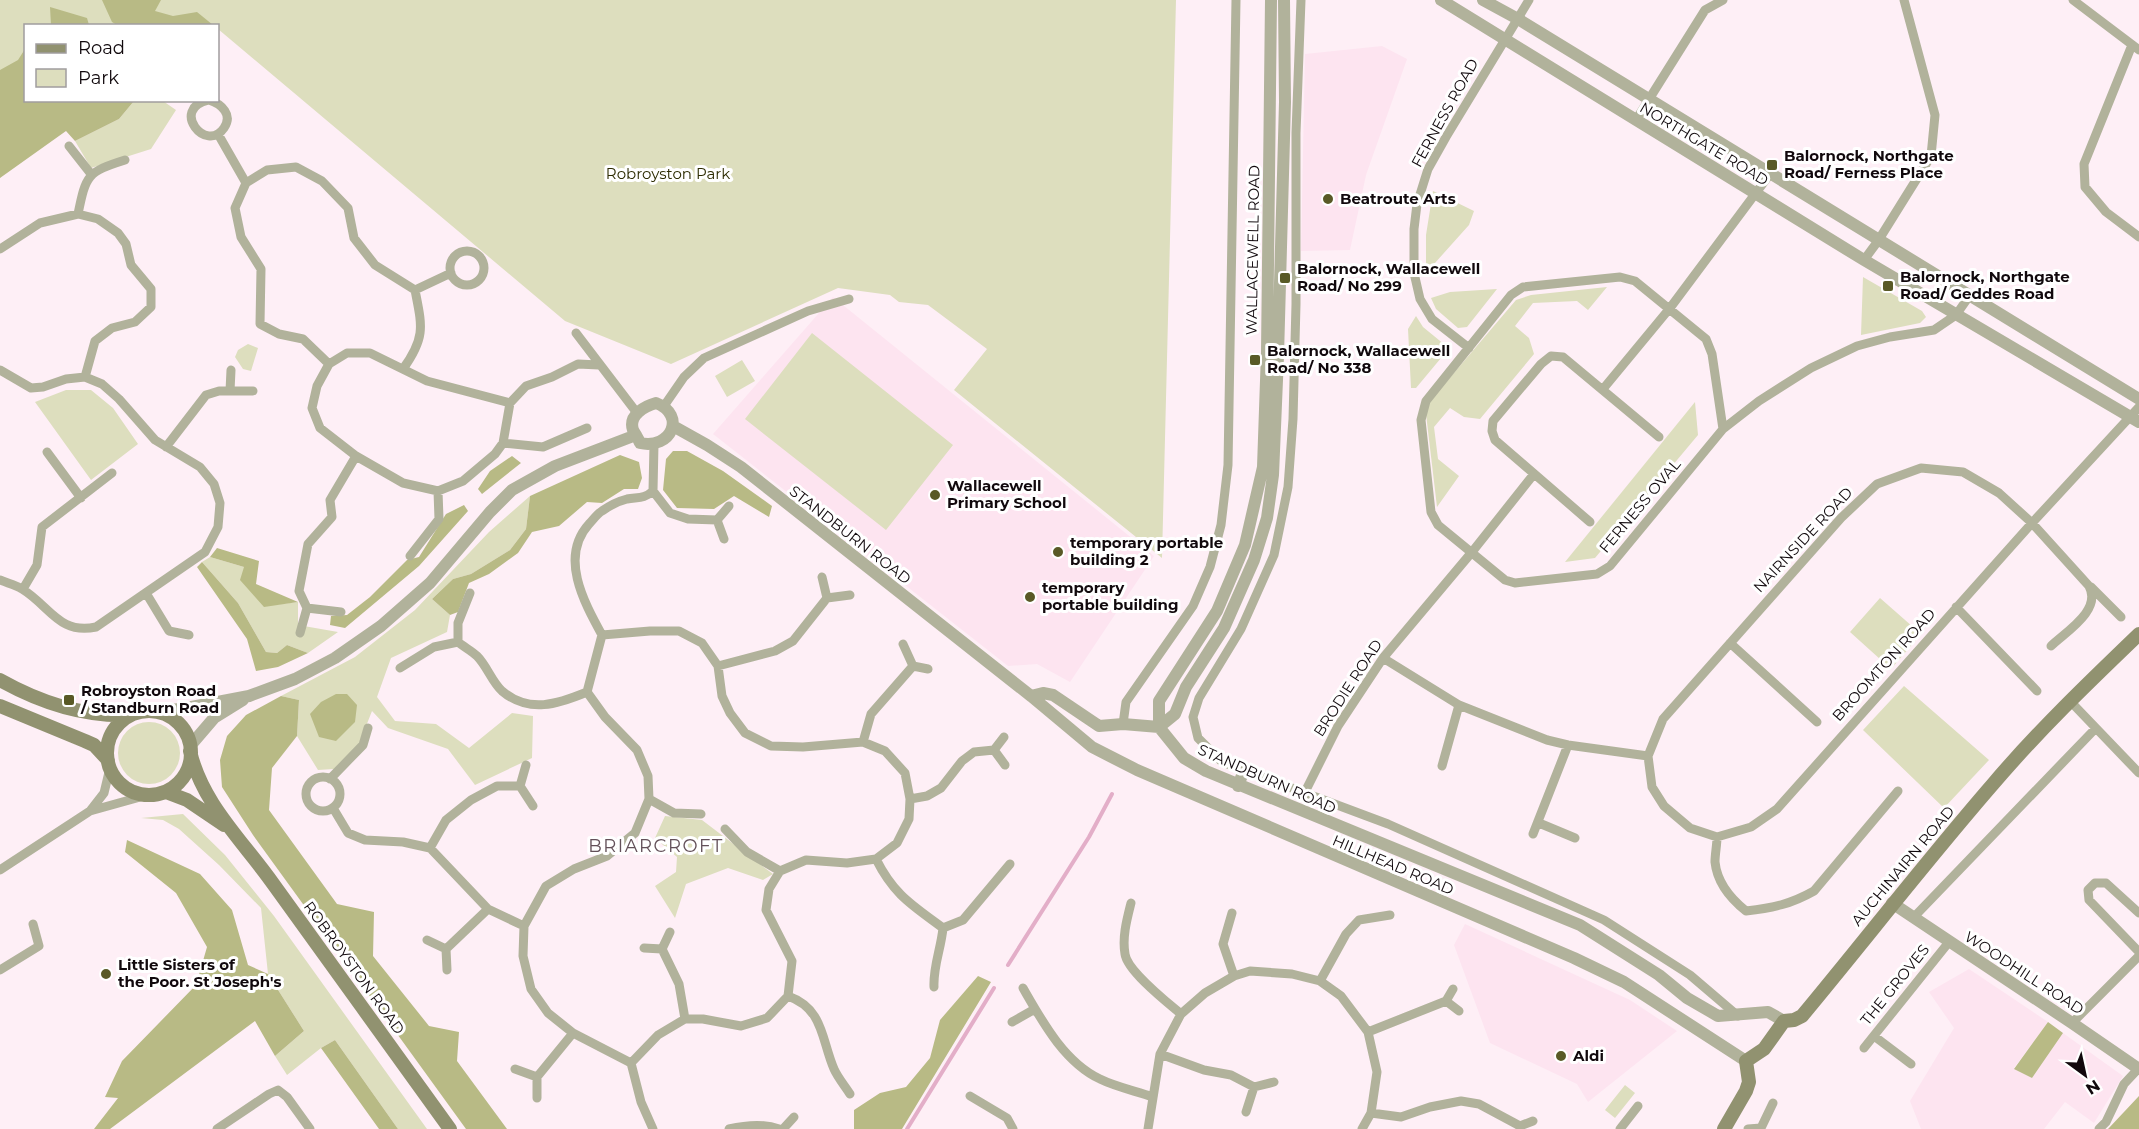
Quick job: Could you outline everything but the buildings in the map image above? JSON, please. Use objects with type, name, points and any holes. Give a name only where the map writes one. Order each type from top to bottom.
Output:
[{"type":"main road","name":"AUCHINAIRN ROAD","points":[[1746,1060],[1764,1049],[1784,1021],[1802,1016],[1892,903],[1994,782],[2070,701],[2139,634]]},
{"type":"main road","points":[[0,680],[32,697],[73,711],[105,715],[130,715],[153,711],[167,715],[185,732],[190,749],[186,772],[175,786],[165,792],[142,794],[126,788],[117,780],[109,764],[94,746],[0,706]]},
{"type":"main road","points":[[109,764],[107,750],[112,734],[130,715]]},
{"type":"main road","name":"ROBROYSTON ROAD","points":[[190,749],[199,780],[228,828],[263,869],[450,1129]]},
{"type":"main road","name":"ROBROYSTON ROAD","points":[[165,792],[186,800],[228,828]]},
{"type":"main road","points":[[1727,1124],[1749,1082],[1746,1060]]},
{"type":"street","name":"WALLACEWELL ROAD","points":[[1123,724],[1126,702],[1193,606],[1210,567],[1221,525],[1228,465],[1236,0]]},
{"type":"street","name":"WALLACEWELL ROAD","points":[[1159,727],[1159,701],[1217,611],[1245,545],[1263,467],[1267,352],[1271,0]]},
{"type":"street","name":"WALLACEWELL ROAD","points":[[1159,727],[1175,714],[1186,687],[1224,628],[1254,560],[1266,518],[1273,475],[1277,368],[1285,102],[1284,0]]},
{"type":"street","name":"STANDBURN ROAD","points":[[1300,0],[1296,133],[1296,316],[1293,419],[1288,487],[1274,555],[1241,629],[1198,698],[1193,717],[1198,738],[1222,762],[1388,824],[1604,920],[1690,975],[1737,1016]]},
{"type":"street","name":"NORTHGATE ROAD","points":[[1441,0],[1864,260],[2134,420]]},
{"type":"street","name":"NORTHGATE ROAD","points":[[1483,0],[1518,19],[2139,399]]},
{"type":"street","name":"FERNESS ROAD","points":[[1469,348],[1432,319],[1420,299],[1413,273],[1417,204],[1428,169],[1529,0]]},
{"type":"street","points":[[1636,120],[1705,10],[1723,0]]},
{"type":"street","points":[[1864,260],[1931,156],[1935,115],[1904,0]]},
{"type":"street","points":[[2073,0],[2135,48],[2085,164],[2085,187],[2106,212],[2139,237]]},
{"type":"street","points":[[202,102],[195,108],[191,117],[192,124],[198,133],[207,136],[218,134],[224,128],[227,119],[225,110],[216,102]]},
{"type":"street","points":[[218,134],[246,183]]},
{"type":"street","points":[[69,146],[91,174]]},
{"type":"street","points":[[78,214],[83,189],[91,174],[104,166],[125,160]]},
{"type":"street","points":[[329,364],[303,339],[279,334],[260,324],[261,268],[241,237],[235,208],[246,183],[267,171],[296,167],[322,181],[348,208],[354,238],[375,265],[415,290],[422,327],[416,351],[403,369]]},
{"type":"street","points":[[1602,389],[1670,308],[1770,174]]},
{"type":"street","points":[[0,249],[40,223],[78,214],[98,219],[118,233],[126,244],[131,265],[151,289],[151,306],[135,322],[112,328],[95,342],[85,377]]},
{"type":"street","points":[[415,290],[451,273]]},
{"type":"street","name":"FERNESS OVAL","points":[[1620,277],[1635,281],[1706,339],[1712,354],[1723,429],[1610,566],[1597,574],[1515,582],[1505,580],[1438,525],[1431,512],[1421,420],[1426,401],[1469,348],[1511,294],[1524,286],[1620,277]]},
{"type":"street","points":[[1723,429],[1759,401],[1811,368],[1857,346],[1890,337],[1934,330],[1956,315],[1970,296]]},
{"type":"street","points":[[664,406],[684,377],[704,358],[808,311],[849,299]]},
{"type":"street","points":[[576,333],[637,413]]},
{"type":"street","points":[[510,403],[427,381],[370,353],[347,353],[329,364],[317,386],[312,408],[320,428],[356,456],[403,483],[438,491],[463,482],[495,454],[503,444],[510,403],[526,386],[552,377],[578,364],[599,364]]},
{"type":"street","points":[[1590,522],[1495,440],[1492,431],[1493,421],[1541,364],[1551,356],[1563,357],[1659,437]]},
{"type":"street","points":[[0,370],[31,388],[43,387],[66,379],[85,377],[102,384],[119,399],[155,440],[200,467],[214,484],[220,503],[218,526],[205,552],[96,627],[86,629],[66,626],[23,589],[0,580]]},
{"type":"street","points":[[230,391],[231,370]]},
{"type":"street","points":[[166,447],[206,395],[219,391],[253,391]]},
{"type":"street","points":[[656,403],[664,406],[672,416],[673,426],[669,436],[654,444],[640,443],[632,423],[637,413],[644,406],[656,403]]},
{"type":"street","name":"BROOMTON ROAD","points":[[1717,837],[1751,827],[1777,809],[2032,523],[2134,420],[2139,407]]},
{"type":"street","name":"STANDBURN ROAD","points":[[673,426],[741,467],[1031,696]]},
{"type":"street","points":[[503,444],[543,447],[587,428]]},
{"type":"street","points":[[153,711],[181,709],[249,696],[305,674],[335,658],[381,626],[430,584],[490,512],[512,490],[555,466],[636,435]]},
{"type":"street","points":[[654,444],[653,492],[670,513],[688,519],[717,520]]},
{"type":"street","points":[[47,452],[81,498]]},
{"type":"street","points":[[300,633],[307,608],[299,591],[308,544],[332,517],[330,500],[356,456]]},
{"type":"street","name":"NAIRNSIDE ROAD","points":[[1648,756],[1663,719],[1841,518],[1877,484],[1921,468],[1963,472],[1998,493],[2032,523],[2089,586],[2121,617]]},
{"type":"street","points":[[23,589],[37,565],[42,527],[112,473]]},
{"type":"street","name":"BRODIE ROAD","points":[[1305,792],[1338,726],[1383,658],[1534,474]]},
{"type":"street","points":[[410,556],[439,519],[438,491]]},
{"type":"street","points":[[587,692],[602,635],[585,604],[576,576],[575,548],[585,529],[600,511],[625,500],[646,497],[653,492]]},
{"type":"street","points":[[717,520],[729,506]]},
{"type":"street","points":[[717,520],[724,539]]},
{"type":"street","points":[[822,577],[827,598]]},
{"type":"street","points":[[2051,646],[2089,610],[2093,593],[2089,586]]},
{"type":"street","points":[[146,593],[169,631],[189,635]]},
{"type":"street","points":[[458,642],[458,623],[470,593]]},
{"type":"street","points":[[718,666],[775,651],[793,641],[827,598],[849,595]]},
{"type":"street","points":[[1956,607],[2037,691]]},
{"type":"street","points":[[307,608],[341,612]]},
{"type":"street","points":[[602,635],[680,631],[702,643],[718,666],[722,696],[730,713],[745,733],[771,746],[803,747],[863,742],[885,751],[904,772],[910,799],[909,819],[897,843],[876,859],[847,863],[806,860],[780,871],[769,889],[766,910],[792,961],[788,996],[767,1018],[741,1026],[703,1019],[685,1020],[658,1035],[631,1063]]},
{"type":"street","points":[[400,669],[434,647],[458,642],[477,656],[501,690],[516,700],[532,705],[561,703],[587,692]]},
{"type":"street","points":[[1730,643],[1816,722]]},
{"type":"street","points":[[903,644],[913,666]]},
{"type":"street","points":[[1383,658],[1459,705],[1547,740],[1648,756],[1652,787],[1664,806],[1690,828],[1717,837],[1715,863],[1724,886],[1735,901],[1746,910],[1769,909],[1796,901],[1814,891],[1898,791]]},
{"type":"street","points":[[863,742],[871,714],[913,666]]},
{"type":"street","points":[[913,666],[928,669]]},
{"type":"street","points":[[587,692],[605,717],[637,750],[648,776],[649,799],[635,833],[607,856],[574,869],[546,886],[524,926],[522,956],[531,988],[548,1013],[573,1033],[631,1063],[641,1102],[653,1129]]},
{"type":"street","points":[[1031,696],[1043,693],[1053,695],[1099,726],[1123,724],[1159,727]]},
{"type":"street","points":[[190,749],[214,718],[249,696]]},
{"type":"street","name":"HILLHEAD ROAD","points":[[1031,696],[1092,747],[1137,770],[1619,979],[1746,1060]]},
{"type":"street","points":[[2070,701],[2139,772]]},
{"type":"street","points":[[1442,766],[1459,705]]},
{"type":"street","name":"STANDBURN ROAD","points":[[1159,727],[1184,758],[1206,771],[1580,925],[1659,975],[1687,998],[1718,1016],[1768,1012],[1784,1021]]},
{"type":"street","points":[[330,779],[363,745],[369,728]]},
{"type":"street","points":[[1913,918],[2095,729]]},
{"type":"street","points":[[910,799],[927,796],[941,788],[962,761],[974,752],[994,750],[1004,738]]},
{"type":"street","points":[[1533,834],[1568,745]]},
{"type":"street","points":[[994,750],[1005,765]]},
{"type":"street","points":[[90,811],[104,793],[109,764]]},
{"type":"street","points":[[526,765],[520,786],[533,806]]},
{"type":"street","points":[[1238,786],[1244,770]]},
{"type":"street","points":[[323,777],[330,779],[340,790],[340,797],[333,808],[318,811],[313,808],[306,797],[308,788],[312,781],[323,777]]},
{"type":"street","points":[[430,848],[446,820],[471,800],[497,786],[520,786]]},
{"type":"street","points":[[0,870],[90,811],[151,794]]},
{"type":"street","points":[[649,799],[674,813],[701,814]]},
{"type":"street","points":[[333,808],[348,833],[365,840],[403,842],[430,848],[488,909],[524,926]]},
{"type":"street","points":[[1539,823],[1575,838]]},
{"type":"street","points":[[726,829],[747,852],[780,871]]},
{"type":"street","points":[[876,859],[899,895],[943,928]]},
{"type":"street","points":[[943,928],[963,920],[1010,864]]},
{"type":"street","points":[[2072,1023],[2139,954],[2089,900],[2088,890],[2095,883],[2106,883],[2139,913]]},
{"type":"street","points":[[1131,903],[1126,925],[1125,956],[1143,981],[1181,1014]]},
{"type":"street","name":"WOODHILL ROAD","points":[[1892,903],[2139,1069]]},
{"type":"street","points":[[447,970],[446,949],[488,909]]},
{"type":"street","points":[[1232,913],[1223,944],[1234,976]]},
{"type":"street","points":[[1320,981],[1346,934],[1359,920],[1390,915]]},
{"type":"street","points":[[0,970],[39,946],[33,924]]},
{"type":"street","points":[[934,987],[933,972],[941,948],[943,928]]},
{"type":"street","points":[[662,949],[670,932]]},
{"type":"street","points":[[427,940],[446,949]]},
{"type":"street","name":"THE GROVES","points":[[1864,1048],[1949,942]]},
{"type":"street","points":[[644,948],[662,949]]},
{"type":"street","points":[[662,949],[679,984],[685,1020]]},
{"type":"street","points":[[1148,1129],[1160,1054],[1181,1014],[1205,993],[1234,976],[1250,971],[1292,974],[1320,981],[1341,996],[1368,1032],[1377,1072],[1371,1113],[1362,1129]]},
{"type":"street","points":[[1023,988],[1035,1009],[1072,1060],[1100,1079],[1153,1097]]},
{"type":"street","points":[[1368,1032],[1446,1001],[1453,988]]},
{"type":"street","points":[[788,996],[798,999],[818,1020],[834,1070],[850,1094]]},
{"type":"street","points":[[1446,1001],[1459,1011]]},
{"type":"street","points":[[1012,1022],[1035,1009]]},
{"type":"street","points":[[537,1098],[537,1077],[573,1033]]},
{"type":"street","points":[[1874,1035],[1911,1064]]},
{"type":"street","points":[[1160,1054],[1204,1070],[1231,1075],[1254,1087],[1274,1083]]},
{"type":"street","points":[[515,1069],[537,1077]]},
{"type":"street","points":[[2099,1129],[2106,1122],[2124,1084],[2139,1069]]},
{"type":"street","points":[[1246,1112],[1254,1087]]},
{"type":"street","points":[[218,1129],[278,1090],[287,1097],[310,1129]]},
{"type":"street","points":[[970,1096],[1007,1118],[1013,1129]]},
{"type":"street","points":[[1371,1113],[1401,1117],[1430,1107],[1461,1101],[1479,1104],[1520,1127],[1533,1121]]},
{"type":"street","points":[[1727,1124],[1746,1129],[1761,1128],[1773,1103]]},
{"type":"street","points":[[1620,1129],[1638,1106]]},
{"type":"street","points":[[729,1129],[768,1125],[781,1129],[794,1117]]},
{"type":"shaded area","points":[[1382,46],[1407,59],[1366,175],[1350,250],[1301,251],[1305,54]]},
{"type":"shaded area","name":"Wallacewell Primary School","points":[[833,297],[1154,556],[1070,682],[1037,664],[1008,666],[713,434]]},
{"type":"shaded area","points":[[1465,924],[1630,1000],[1677,1031],[1588,1102],[1577,1084],[1490,1043],[1454,945]]},
{"type":"shaded area","points":[[1969,969],[2048,1022],[2014,1068],[2032,1078],[2063,1033],[2123,1076],[2094,1123],[2065,1102],[2044,1129],[1921,1129],[1910,1101],[1954,1028],[1929,992]]},
{"type":"green space","name":"Robroyston Park","points":[[0,0],[1176,0],[1162,558],[954,390],[987,349],[928,305],[899,302],[890,295],[838,288],[671,364],[565,321],[219,30],[219,24],[24,24],[25,102],[0,178]]},
{"type":"green space","points":[[102,0],[161,0],[155,11],[173,16],[197,12],[212,24],[115,24],[112,22]]},
{"type":"green space","points":[[50,7],[87,18],[89,24],[51,24]]},
{"type":"green space","points":[[24,51],[24,102],[133,102],[119,119],[75,141],[66,131],[0,178],[0,70],[18,60]]},
{"type":"green space","points":[[133,102],[164,102],[176,110],[151,149],[91,168],[75,141],[119,119]]},
{"type":"green space","points":[[1433,191],[1474,211],[1469,225],[1426,273],[1426,235]]},
{"type":"green space","points":[[1863,277],[1922,311],[1926,317],[1920,323],[1861,335]]},
{"type":"green space","points":[[1607,287],[1588,310],[1577,301],[1533,303],[1515,326],[1529,338],[1534,354],[1480,419],[1464,417],[1450,408],[1434,427],[1438,459],[1459,476],[1437,507],[1426,414],[1430,401],[1516,300],[1531,295]]},
{"type":"green space","points":[[1497,289],[1467,327],[1458,328],[1436,309],[1431,298],[1450,292]]},
{"type":"green space","points":[[1416,316],[1423,327],[1445,345],[1446,352],[1416,388],[1411,388],[1408,329]]},
{"type":"green space","points":[[812,333],[953,445],[886,530],[745,419]]},
{"type":"green space","points":[[248,344],[258,348],[251,371],[243,369],[235,357],[238,350]]},
{"type":"green space","points":[[742,360],[755,381],[727,397],[715,376]]},
{"type":"green space","points":[[66,390],[91,390],[113,408],[138,444],[91,480],[35,402]]},
{"type":"green space","points":[[1695,402],[1698,435],[1595,558],[1565,562]]},
{"type":"green space","points":[[673,451],[687,451],[723,471],[772,506],[769,517],[734,496],[714,509],[677,508],[663,490],[666,459]]},
{"type":"green space","points":[[620,455],[639,462],[642,478],[638,489],[624,489],[602,503],[587,502],[559,526],[532,532],[518,553],[489,574],[469,583],[458,612],[450,615],[432,599],[453,579],[471,574],[510,550],[526,529],[530,496]]},
{"type":"green space","points":[[512,456],[521,463],[482,494],[478,489],[490,471]]},
{"type":"green space","points":[[530,496],[526,529],[510,550],[471,574],[453,579],[432,599],[450,615],[447,632],[391,658],[377,697],[395,721],[436,724],[469,748],[512,713],[533,716],[532,758],[475,785],[448,749],[388,728],[372,711],[359,744],[334,769],[318,770],[297,736],[299,700],[281,696],[355,657],[415,610],[489,532]]},
{"type":"green space","points":[[464,505],[468,511],[419,566],[345,628],[330,625],[331,616],[347,615],[370,597],[407,560],[419,557],[446,514]]},
{"type":"green space","points":[[217,548],[259,561],[256,584],[298,602],[264,607],[240,580],[244,567],[210,557]]},
{"type":"green space","points":[[210,557],[244,567],[264,606],[298,602],[298,625],[338,632],[308,653],[287,645],[277,653],[266,652],[238,603],[202,562]]},
{"type":"green space","points":[[202,562],[238,603],[266,652],[277,653],[287,645],[308,653],[278,667],[256,671],[247,639],[197,567]]},
{"type":"green space","points":[[1880,598],[1921,634],[1891,669],[1850,632]]},
{"type":"green space","points":[[1904,686],[1989,760],[1944,808],[1863,730]]},
{"type":"green space","points":[[336,694],[347,694],[357,705],[355,722],[336,741],[319,737],[310,714],[321,702]]},
{"type":"green space","points":[[281,696],[299,700],[297,736],[272,768],[269,810],[337,904],[374,912],[373,956],[429,1026],[459,1032],[457,1061],[507,1129],[466,1129],[253,835],[222,787],[220,760],[227,736],[246,715]]},
{"type":"green space","points":[[143,722],[155,722],[171,731],[178,741],[180,753],[178,765],[171,775],[155,784],[143,784],[132,779],[123,770],[118,759],[118,747],[123,736],[132,727]]},
{"type":"green space","points":[[183,814],[225,855],[274,916],[427,1129],[398,1129],[335,1040],[287,1075],[275,1056],[304,1031],[268,974],[261,908],[219,865],[179,829],[163,820],[141,818]]},
{"type":"green space","points":[[665,816],[702,820],[773,874],[763,880],[728,868],[686,884],[675,918],[655,886],[676,872],[677,857],[655,838]]},
{"type":"green space","points":[[127,840],[200,874],[232,910],[248,965],[268,974],[304,1031],[275,1056],[255,1021],[110,1129],[94,1129],[118,1098],[105,1097],[122,1061],[196,985],[207,947],[176,893],[125,852]]},
{"type":"green space","points":[[978,976],[991,982],[902,1129],[854,1129],[854,1110],[880,1093],[906,1087],[930,1058],[940,1020]]},
{"type":"green space","points":[[2048,1022],[2063,1033],[2032,1078],[2014,1069]]},
{"type":"green space","points":[[335,1040],[398,1129],[379,1129],[321,1048]]},
{"type":"green space","points":[[1625,1085],[1635,1093],[1615,1118],[1605,1110]]},
{"type":"green space","points":[[2139,1096],[2139,1129],[2108,1129]]},
{"type":"waterway","points":[[1008,965],[1089,837],[1112,794]]},
{"type":"waterway","points":[[907,1129],[994,988]]},
{"type":"place","name":"Balornock, Northgate Road/ Ferness Place","points":[[1772,165]]},
{"type":"place","name":"Beatroute Arts","points":[[1328,199]]},
{"type":"place","name":"Balornock, Wallacewell Road/ No 299","points":[[1285,278]]},
{"type":"place","name":"Balornock, Northgate Road/ Geddes Road","points":[[1888,286]]},
{"type":"place","name":"Balornock, Wallacewell Road/ No 338","points":[[1255,360]]},
{"type":"place","name":"Wallacewell Primary School","points":[[935,495]]},
{"type":"place","name":"temporary portable building 2","points":[[1058,552]]},
{"type":"place","name":"temporary portable building","points":[[1030,597]]},
{"type":"place","name":"Robroyston Road / Standburn Road","points":[[69,700]]},
{"type":"place","name":"Little Sisters of the Poor. St Joseph's","points":[[106,974]]},
{"type":"place","name":"Aldi","points":[[1561,1056]]},
{"type":"district","name":"BRIARCROFT","points":[[656,846]]}]
